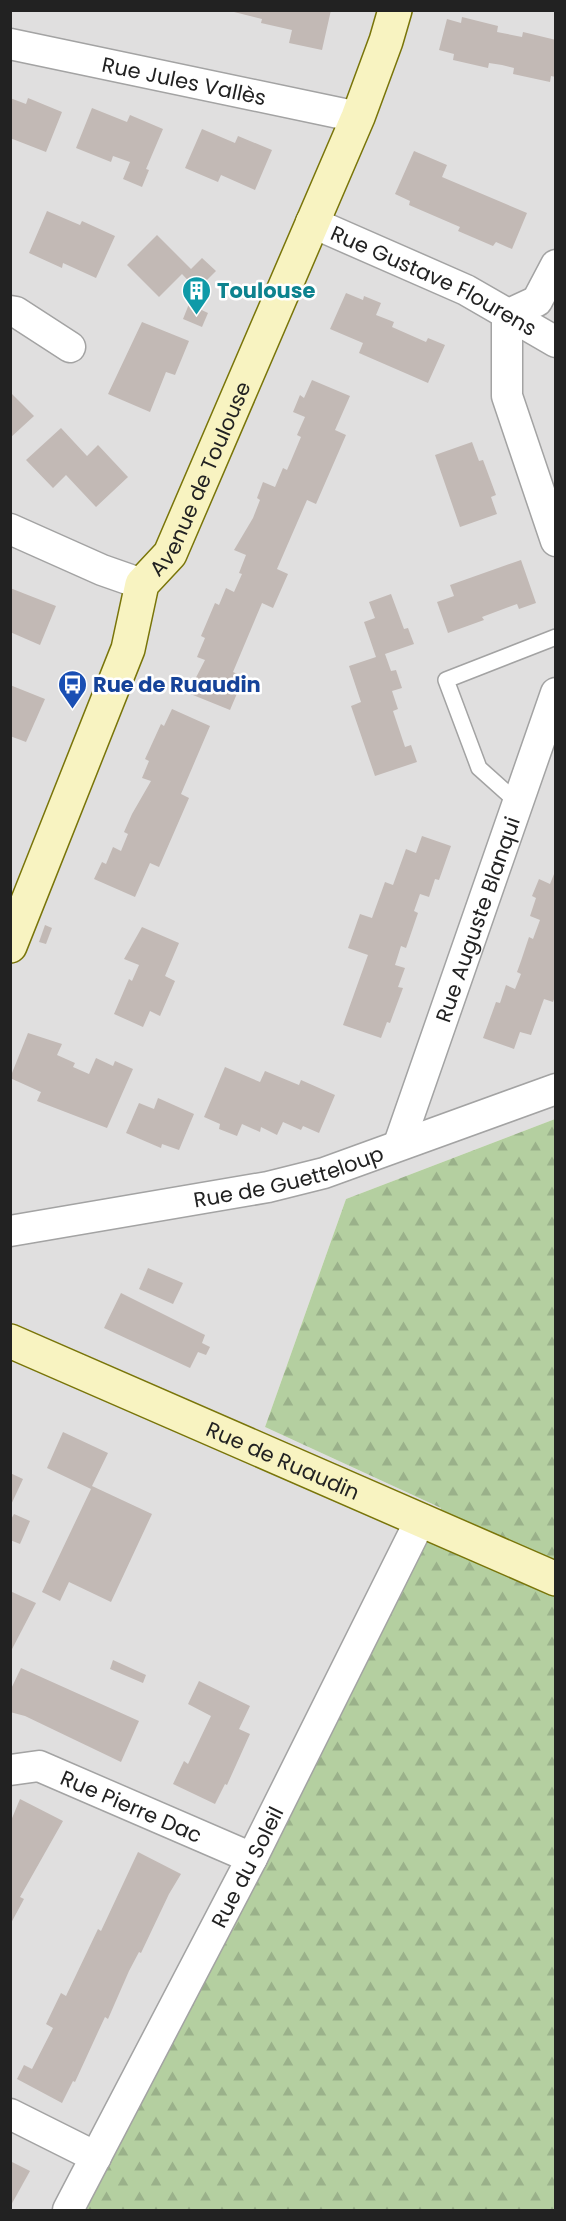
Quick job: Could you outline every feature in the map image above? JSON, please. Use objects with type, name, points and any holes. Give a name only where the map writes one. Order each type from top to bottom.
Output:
[{"type":"street","name":"Avenue de Toulouse","points":[[10,946],[128,649],[141,584],[170,554],[358,117],[395,10]]},
{"type":"street","name":"Rue Jules Vallès","points":[[10,44],[358,117]]},
{"type":"street","name":"Rue Gustave Flourens","points":[[311,222],[466,290],[555,342]]},
{"type":"street","points":[[555,265],[537,301],[507,315],[507,396],[555,541]]},
{"type":"street","points":[[10,311],[16,312],[70,347]]},
{"type":"street","points":[[10,528],[92,566],[141,584]]},
{"type":"street","name":"Rue Auguste Blanqui","points":[[399,1144],[555,693]]},
{"type":"street","name":"Rue de Guetteloup","points":[[10,1231],[268,1187],[324,1173],[555,1089]]},
{"type":"street","name":"Rue de Ruaudin","points":[[10,1341],[421,1519],[555,1580]]},
{"type":"street","name":"Rue du Soleil","points":[[68,2211],[252,1858],[421,1519]]},
{"type":"street","name":"Rue Pierre Dac","points":[[10,1770],[39,1766],[252,1858]]},
{"type":"street","points":[[10,2114],[96,2157]]},
{"type":"lane","points":[[517,802],[479,768],[446,680],[555,637]]},
{"type":"shaded area","points":[[11,11],[555,11],[555,1119],[346,1199],[265,1427],[441,1508],[252,1858],[68,2210],[11,2210]]},
{"type":"green space","points":[[555,1119],[555,2210],[68,2210],[252,1858],[441,1508],[265,1427],[346,1199]]},
{"type":"building","points":[[226,10],[331,10],[322,50],[289,43],[292,30],[261,23],[262,19]]},
{"type":"building","points":[[462,17],[498,26],[497,32],[522,37],[523,32],[556,40],[556,77],[551,76],[550,82],[513,74],[514,68],[502,65],[489,63],[488,68],[453,60],[454,54],[439,50],[447,19],[461,23]]},
{"type":"building","points":[[10,98],[26,104],[28,98],[62,112],[46,152],[10,138]]},
{"type":"building","points":[[92,108],[127,122],[130,115],[163,129],[146,169],[149,170],[142,187],[123,179],[130,162],[113,156],[111,162],[76,148]]},
{"type":"building","points":[[202,129],[235,143],[238,136],[272,150],[255,190],[221,175],[218,182],[185,168]]},
{"type":"building","points":[[414,151],[447,165],[442,177],[527,213],[512,249],[496,242],[493,246],[458,231],[460,227],[409,205],[410,201],[395,194]]},
{"type":"building","points":[[47,211],[80,225],[82,221],[115,236],[96,278],[63,263],[62,268],[29,253]]},
{"type":"building","points":[[157,235],[191,269],[202,258],[216,271],[197,290],[182,274],[159,297],[127,265]]},
{"type":"building","points":[[346,293],[363,300],[364,296],[381,303],[376,315],[394,322],[392,327],[426,342],[428,338],[445,345],[428,383],[359,353],[363,343],[330,329]]},
{"type":"building","name":"Toulouse","points":[[189,304],[208,313],[202,327],[183,319]]},
{"type":"building","points":[[142,322],[189,341],[175,375],[166,372],[150,412],[108,394]]},
{"type":"building","points":[[312,380],[350,396],[335,430],[346,435],[316,504],[307,500],[277,569],[288,574],[273,608],[262,603],[233,672],[244,677],[230,710],[188,693],[205,660],[197,657],[205,638],[201,636],[215,603],[219,605],[226,588],[234,592],[242,574],[239,573],[246,555],[234,550],[253,518],[260,500],[257,498],[263,482],[275,487],[283,468],[287,470],[301,437],[297,435],[305,417],[293,412],[300,395],[304,398]]},
{"type":"building","points":[[10,392],[34,416],[10,438]]},
{"type":"building","points":[[61,428],[87,456],[98,445],[128,477],[96,507],[66,475],[53,488],[26,460]]},
{"type":"building","points":[[472,442],[479,461],[483,460],[496,495],[491,497],[497,514],[460,527],[435,455]]},
{"type":"building","points":[[521,560],[536,603],[519,609],[517,604],[482,617],[484,620],[448,633],[437,602],[454,596],[450,585]]},
{"type":"building","points":[[10,588],[56,606],[40,645],[10,632]]},
{"type":"building","points":[[391,594],[404,629],[408,628],[414,644],[385,654],[391,671],[396,670],[402,688],[392,691],[398,709],[393,711],[405,747],[411,745],[417,762],[375,776],[351,706],[361,702],[349,666],[376,657],[364,622],[375,618],[369,602]]},
{"type":"building","points":[[10,685],[45,699],[26,742],[10,736]]},
{"type":"building","points":[[172,709],[210,726],[181,794],[189,798],[159,867],[150,863],[135,897],[94,879],[102,862],[106,864],[113,847],[121,851],[128,834],[124,832],[151,781],[142,778],[149,761],[145,759],[161,724],[164,726]]},
{"type":"building","points":[[422,836],[451,846],[439,880],[435,879],[429,897],[420,894],[414,911],[418,913],[406,948],[401,946],[395,965],[405,968],[398,987],[403,988],[390,1023],[387,1022],[381,1038],[343,1025],[368,955],[348,948],[360,914],[372,918],[385,882],[393,885],[406,849],[416,853]]},
{"type":"building","points":[[556,869],[556,994],[553,1002],[544,999],[531,1035],[520,1032],[514,1049],[483,1038],[496,1002],[500,1003],[506,985],[515,989],[521,974],[517,972],[529,937],[533,939],[540,920],[530,916],[536,898],[532,896],[539,879],[550,884]]},
{"type":"building","points":[[45,925],[52,928],[46,944],[39,942]]},
{"type":"building","points":[[142,927],[179,943],[165,976],[175,981],[160,1016],[150,1011],[143,1027],[114,1014],[129,979],[132,981],[139,965],[124,959]]},
{"type":"building","points":[[28,1033],[62,1044],[57,1055],[75,1063],[73,1067],[89,1074],[96,1058],[113,1066],[115,1061],[133,1069],[107,1128],[37,1101],[41,1092],[10,1078]]},
{"type":"building","points":[[225,1067],[260,1082],[265,1071],[299,1085],[301,1080],[335,1095],[319,1133],[303,1126],[301,1130],[283,1122],[277,1135],[261,1127],[260,1132],[242,1124],[237,1136],[219,1129],[220,1124],[204,1117]]},
{"type":"building","points":[[158,1098],[194,1114],[179,1150],[162,1144],[161,1148],[126,1133],[139,1103],[154,1109]]},
{"type":"building","points":[[148,1268],[183,1283],[173,1304],[139,1289]]},
{"type":"building","points":[[121,1293],[205,1335],[202,1343],[210,1347],[206,1355],[198,1352],[190,1368],[104,1328]]},
{"type":"building","points":[[63,1432],[108,1453],[92,1486],[152,1514],[111,1602],[69,1582],[60,1601],[42,1592],[91,1489],[47,1468]]},
{"type":"building","points":[[10,1473],[23,1479],[10,1507]]},
{"type":"building","points":[[14,1514],[30,1521],[20,1544],[10,1540],[10,1521]]},
{"type":"building","points":[[10,1591],[36,1603],[10,1653]]},
{"type":"building","points":[[113,1660],[146,1675],[143,1683],[110,1669]]},
{"type":"building","points":[[21,1668],[139,1721],[121,1762],[25,1716],[10,1712],[10,1691]]},
{"type":"building","points":[[199,1681],[250,1706],[239,1729],[250,1734],[227,1785],[225,1784],[215,1804],[173,1784],[184,1761],[188,1764],[211,1716],[188,1704]]},
{"type":"building","points":[[20,1799],[63,1821],[20,1897],[24,1899],[10,1925],[10,1823]]},
{"type":"building","points":[[138,1852],[181,1874],[141,1953],[139,1952],[129,1971],[108,2019],[105,2017],[75,2082],[73,2081],[62,2103],[17,2079],[24,2065],[32,2069],[53,2028],[46,2024],[61,1993],[66,1996],[98,1929],[101,1931]]},
{"type":"building","points":[[10,2161],[30,2171],[10,2207]]},
{"type":"place","name":"Toulouse","points":[[196,316]]},
{"type":"place","name":"Rue de Ruaudin","points":[[72,710]]}]
